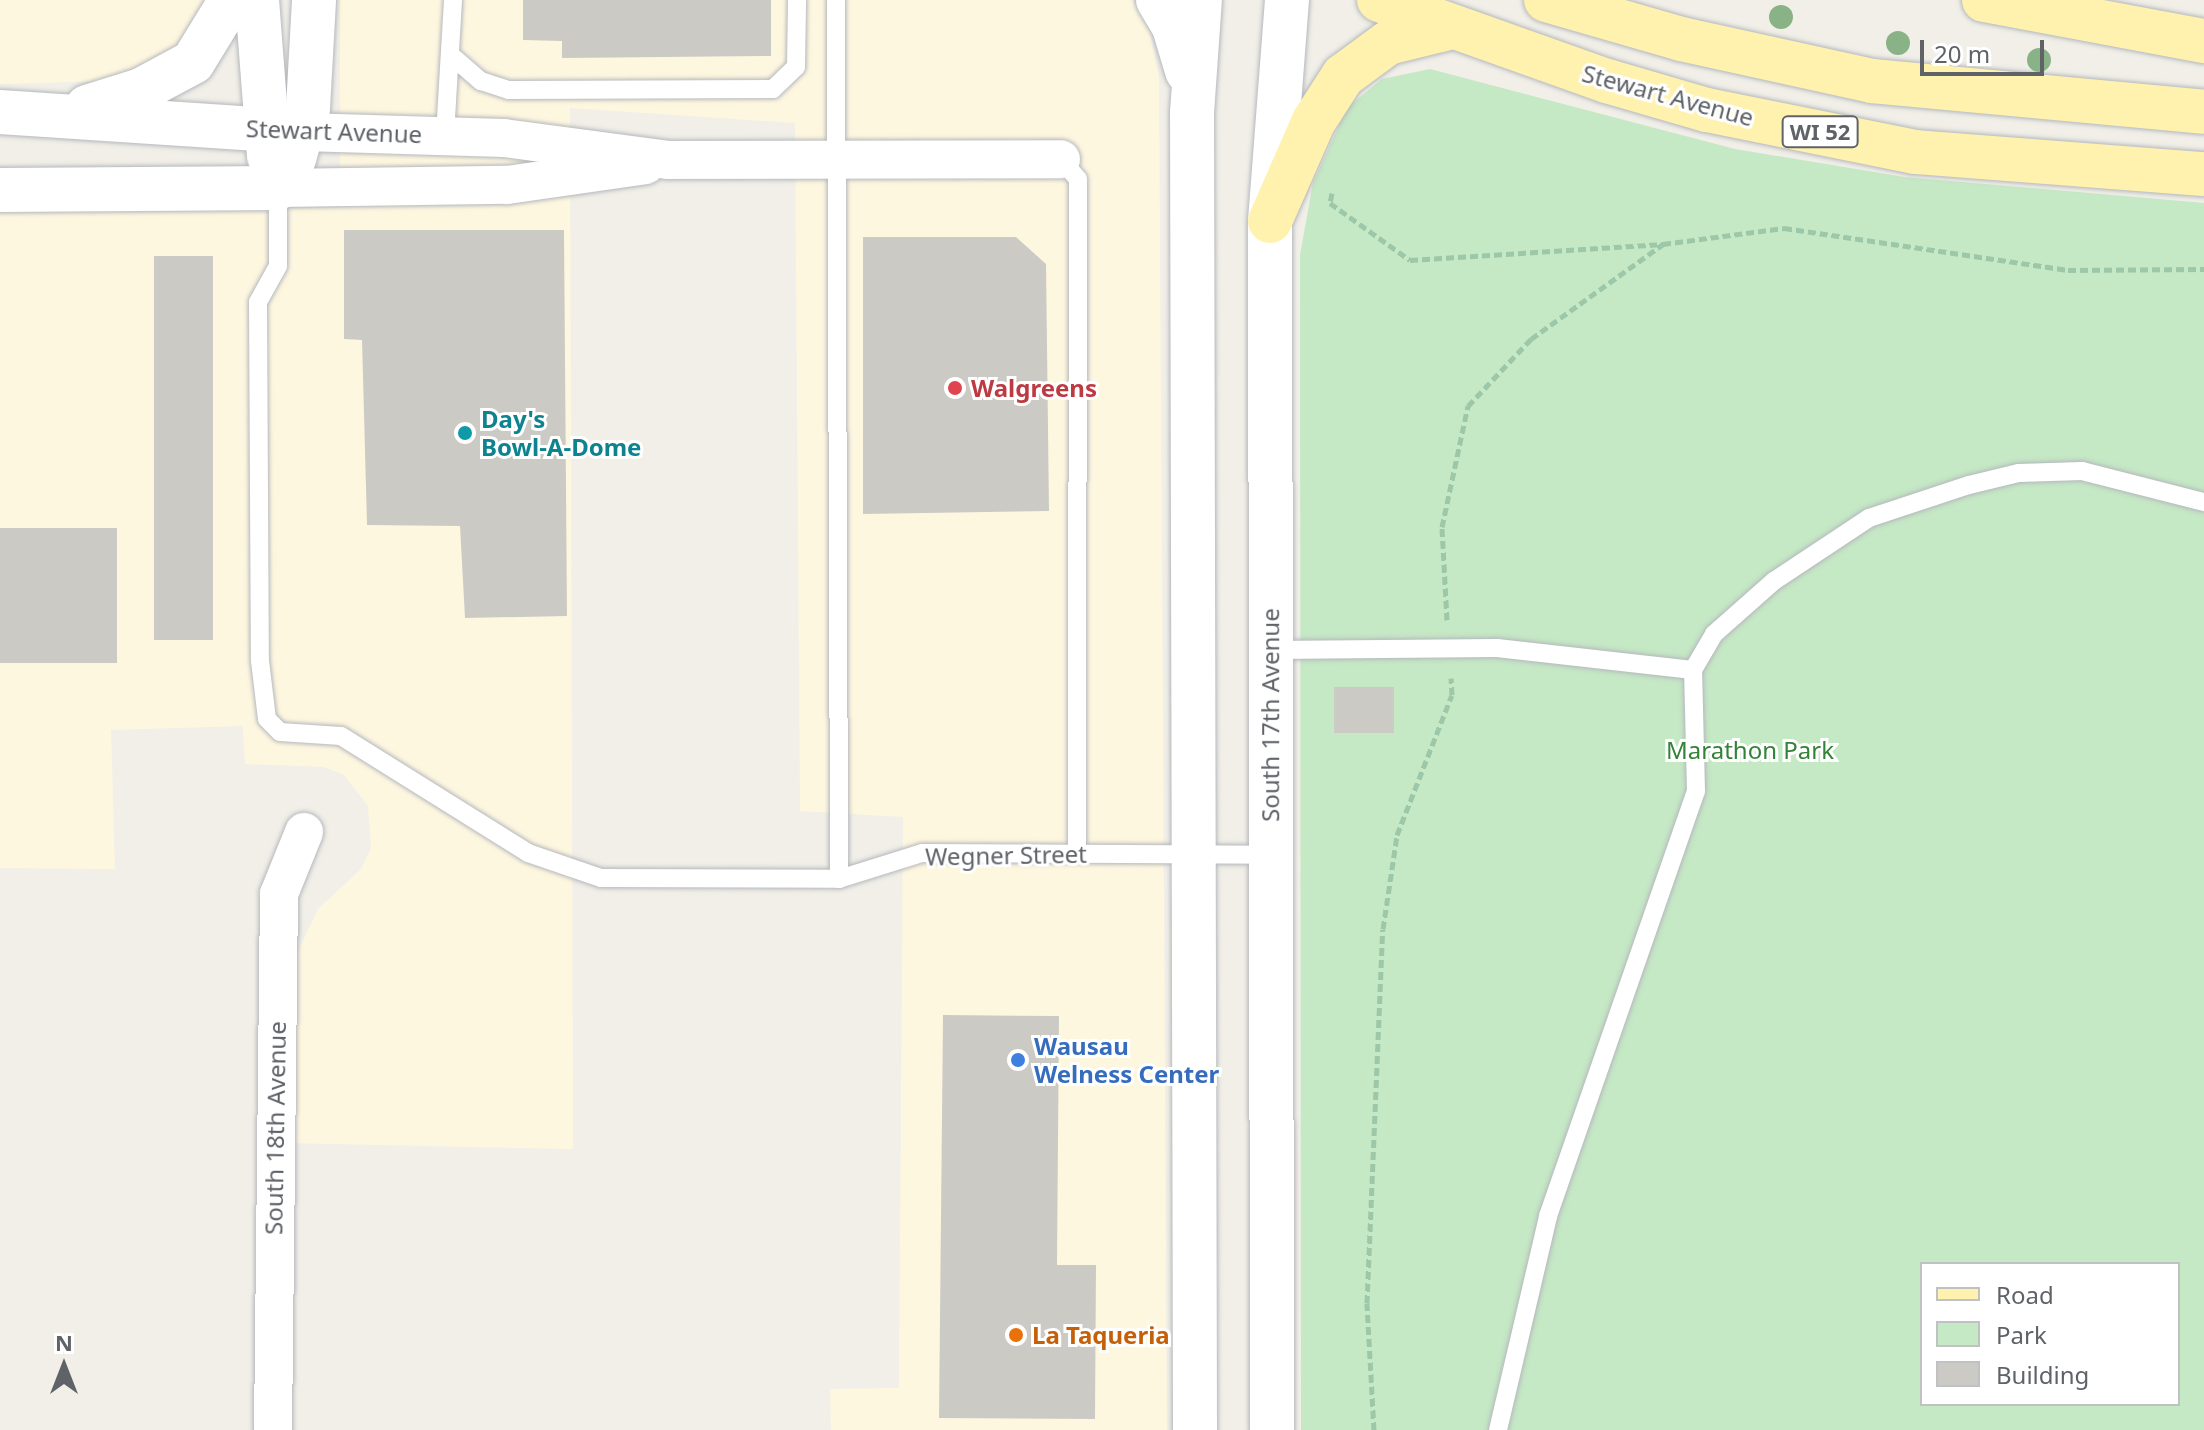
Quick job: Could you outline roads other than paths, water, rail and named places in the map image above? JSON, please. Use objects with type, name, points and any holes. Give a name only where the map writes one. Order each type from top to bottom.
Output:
[{"type":"main road","points":[[66,113],[141,90],[193,62],[231,0]]},
{"type":"main road","points":[[257,0],[283,130]]},
{"type":"main road","points":[[278,188],[283,130],[314,0]]},
{"type":"main road","points":[[1158,0],[1180,43],[1192,113]]},
{"type":"main road","points":[[1195,1430],[1192,113],[1200,0]]},
{"type":"main road","name":"South 17th Avenue","points":[[1272,1430],[1270,221],[1287,0]]},
{"type":"main road","name":"Stewart Avenue","points":[[1379,0],[1449,28],[1707,110],[1903,149],[2082,169],[2204,174]]},
{"type":"main road","points":[[1546,0],[1696,43],[1872,81],[2204,112]]},
{"type":"main road","points":[[1984,0],[2204,41]]},
{"type":"main road","points":[[1270,221],[1314,121],[1343,76],[1388,43],[1449,28]]},
{"type":"main road","name":"Stewart Avenue","points":[[0,112],[66,113],[283,130]]},
{"type":"main road","name":"Stewart Avenue","points":[[0,190],[278,188]]},
{"type":"street","name":"Stewart Avenue","points":[[283,130],[445,135],[668,160],[1061,159]]},
{"type":"street","name":"Stewart Avenue","points":[[278,188],[507,185],[668,160]]},
{"type":"street","name":"South 18th Avenue","points":[[273,1430],[279,894],[304,832]]},
{"type":"lane","points":[[445,135],[453,57],[453,0]]},
{"type":"lane","points":[[453,57],[481,81],[509,90],[773,89],[796,67],[797,0]]},
{"type":"lane","points":[[836,0],[839,879]]},
{"type":"lane","points":[[1061,159],[1078,179],[1077,853]]},
{"type":"lane","name":"Wegner Street","points":[[278,188],[278,266],[258,302],[262,691],[267,719],[280,732],[341,736],[528,853],[601,878],[839,879],[922,853],[1271,855]]},
{"type":"lane","points":[[1498,1430],[1548,1216],[1696,791],[1693,670],[1714,634],[1774,581],[1869,518],[1969,485],[2019,473],[2082,471],[2204,502]]},
{"type":"lane","points":[[1270,650],[1449,646],[1693,670]]},
{"type":"place","name":"Walgreens","points":[[955,388]]},
{"type":"place","name":"Day's Bowl-A-Dome","points":[[465,433]]},
{"type":"place","name":"Wausau Welness Center","points":[[1018,1060]]},
{"type":"place","name":"La Taqueria","points":[[1016,1335]]},
{"type":"park label","name":"Marathon Park","points":[[1750,750]]}]
